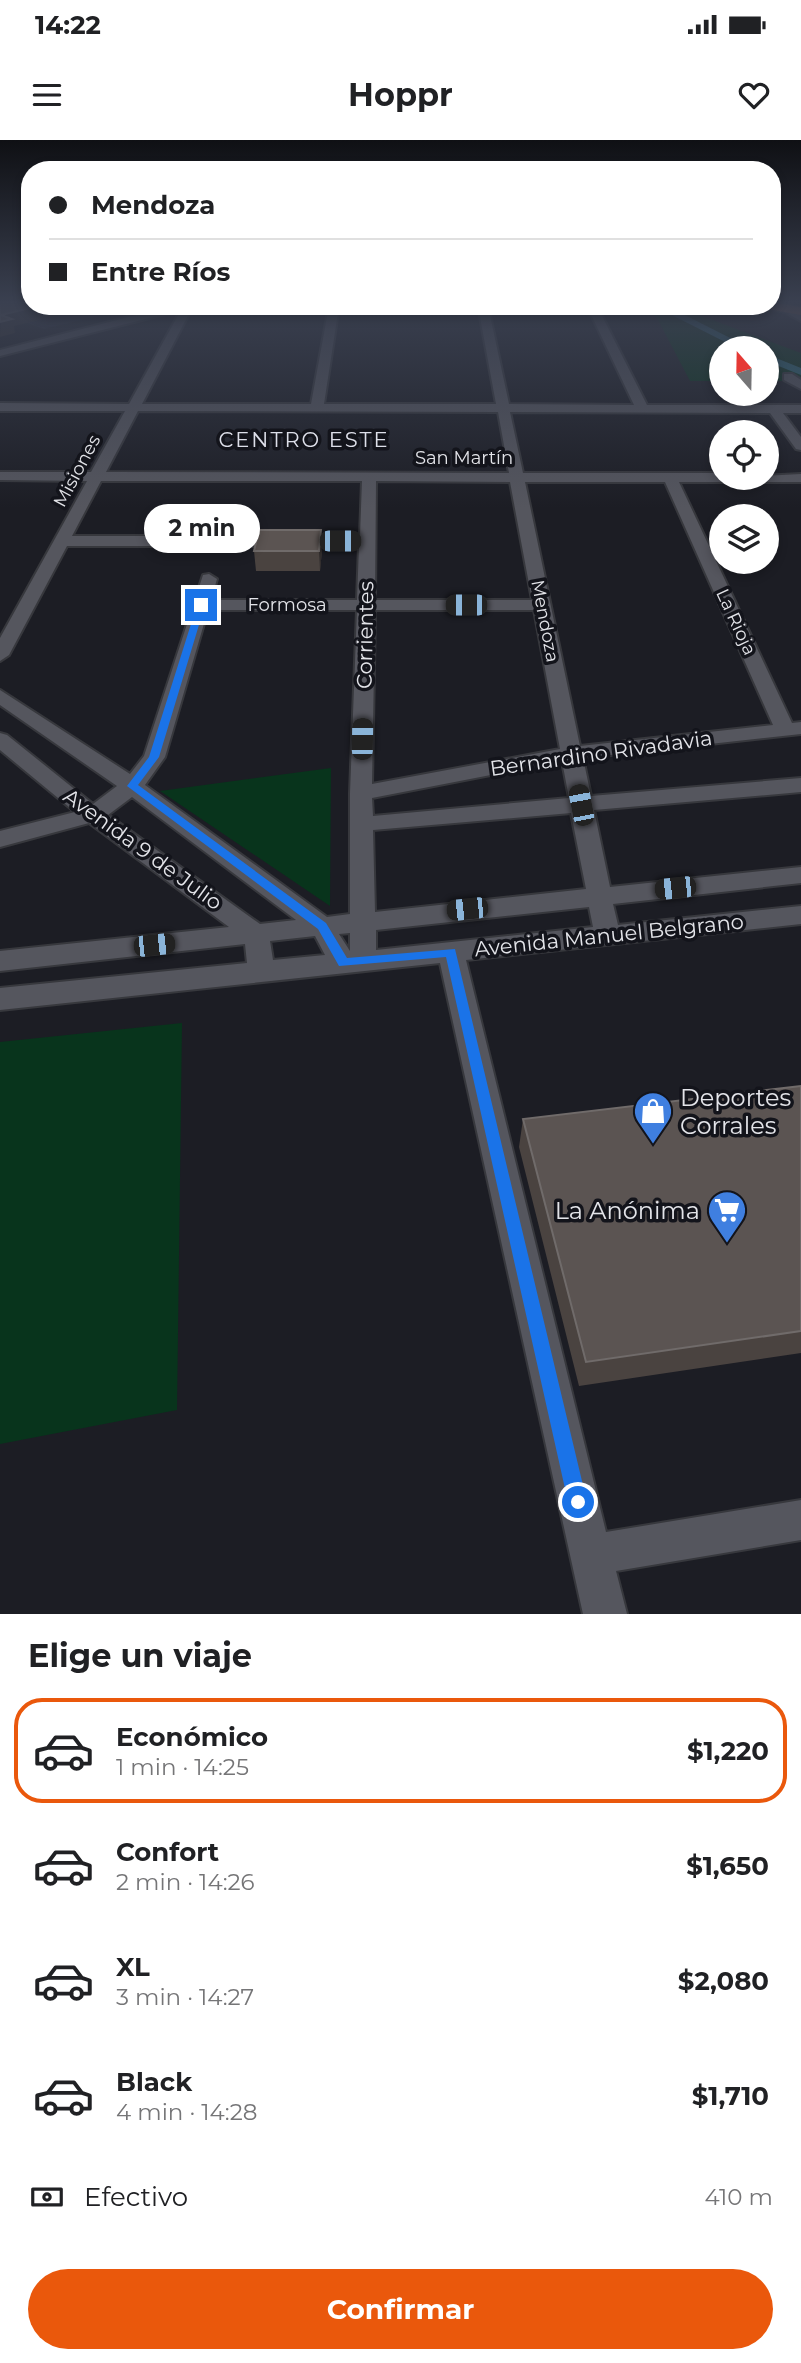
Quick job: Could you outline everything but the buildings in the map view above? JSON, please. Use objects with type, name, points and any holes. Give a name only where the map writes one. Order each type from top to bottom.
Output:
[{"type":"street","name":"Misiones","points":[[0,655],[153,371]]},
{"type":"street","points":[[317,408],[323,371]]},
{"type":"street","name":"Mendoza","points":[[494,371],[607,935]]},
{"type":"street","points":[[624,371],[642,408]]},
{"type":"street","points":[[788,377],[801,385]]},
{"type":"street","points":[[0,407],[801,409]]},
{"type":"street","points":[[774,409],[801,446]]},
{"type":"street","name":"San Martín","points":[[0,476],[801,478]]},
{"type":"street","name":"Corrientes","points":[[353,962],[361,920],[361,793],[369,477]]},
{"type":"street","name":"La Rioja","points":[[670,478],[793,728]]},
{"type":"street","points":[[61,541],[367,541]]},
{"type":"street","points":[[0,839],[93,815],[132,786],[154,757],[209,579]]},
{"type":"street","name":"Formosa","points":[[201,605],[542,605]]},
{"type":"street","name":"Avenida 9 de Julio","points":[[0,696],[132,786],[322,926],[353,962]]},
{"type":"street","name":"Bernardino Rivadavia","points":[[361,793],[570,753],[793,728]]},
{"type":"street","name":"Avenida 9 de Julio","points":[[0,739],[93,815],[256,934]]},
{"type":"street","points":[[361,824],[801,785]]},
{"type":"street","points":[[0,961],[361,920],[801,875]]},
{"type":"street","name":"Avenida Manuel Belgrano","points":[[0,999],[801,915]]},
{"type":"street","points":[[256,934],[262,972]]},
{"type":"street","points":[[451,952],[605,1614]]},
{"type":"street","points":[[590,1555],[801,1520]]},
{"type":"green space","points":[[685,371],[709,371],[709,381],[690,381]]},
{"type":"green space","points":[[779,371],[801,371],[801,389],[788,381],[779,381]]},
{"type":"green space","points":[[331,768],[330,906],[160,791]]},
{"type":"green space","points":[[182,1023],[177,1410],[0,1444],[0,1042]]},
{"type":"place","name":"Deportes Corrales","points":[[653,1145]]},
{"type":"place","name":"La Anónima","points":[[727,1244]]},
{"type":"district","name":"CENTRO ESTE","points":[[304,439]]},
{"type":"route","points":[[201,605],[154,757],[132,786],[322,926],[343,963],[451,952],[578,1502]]}]
